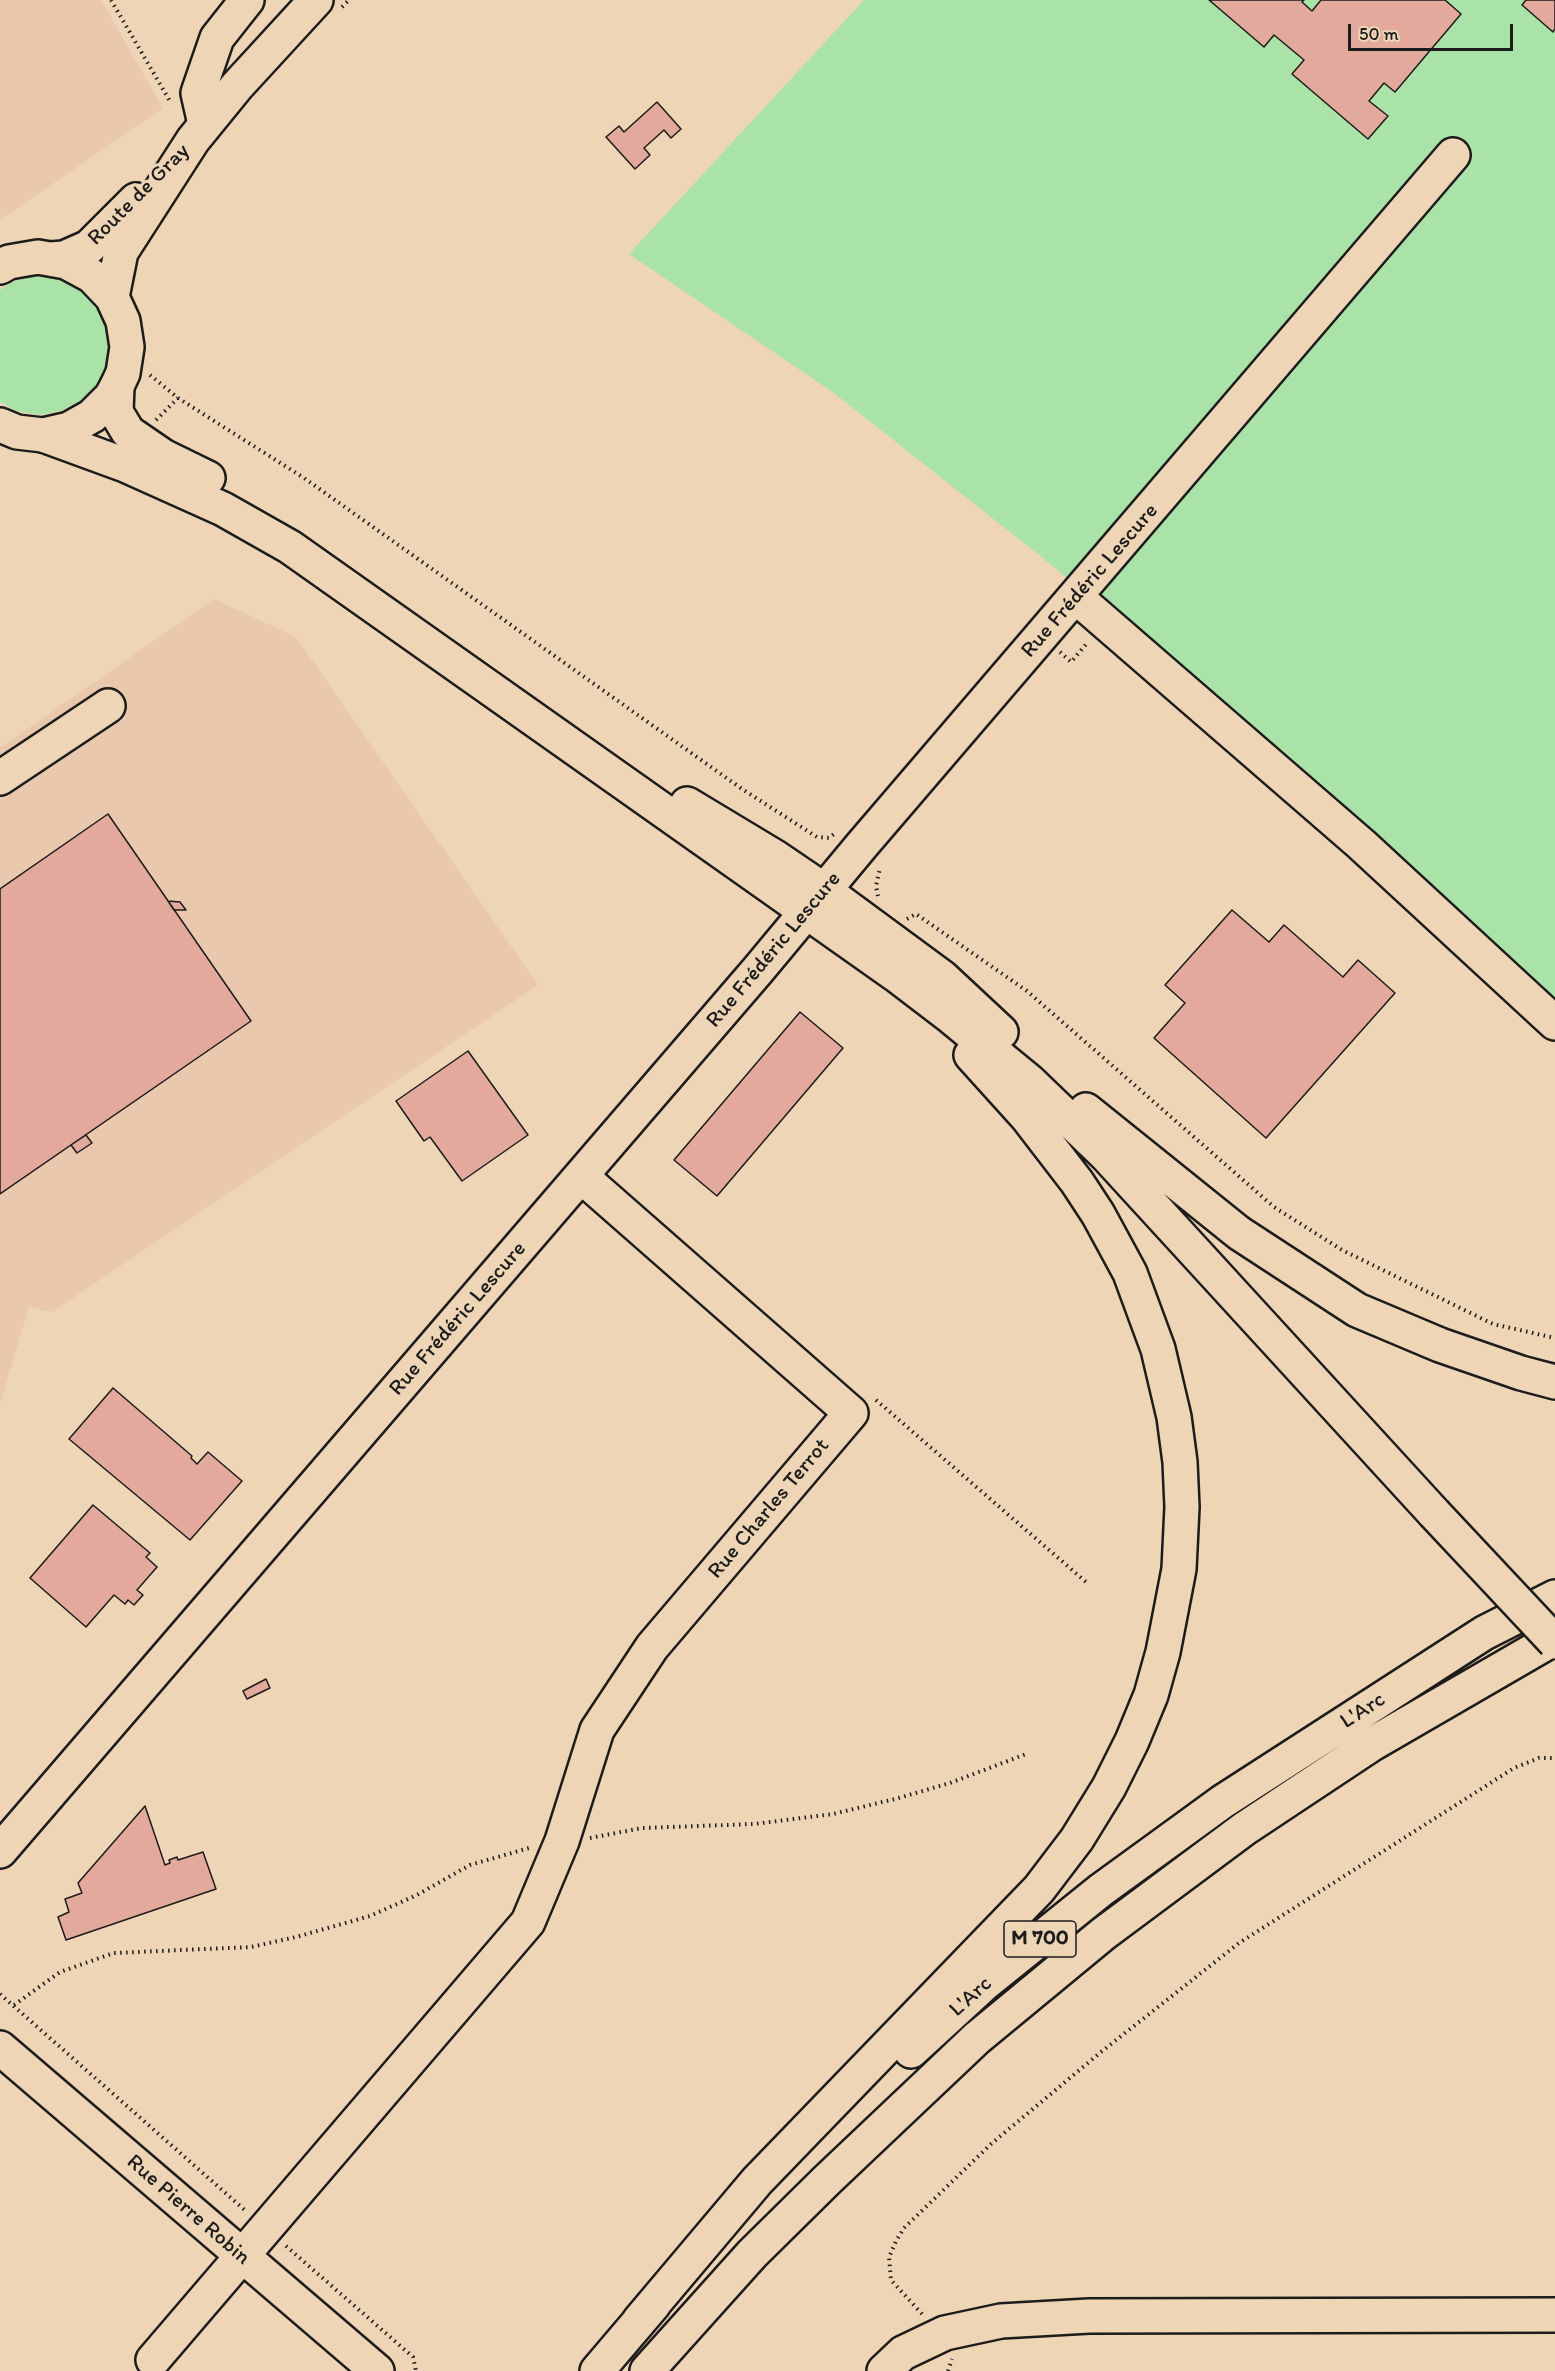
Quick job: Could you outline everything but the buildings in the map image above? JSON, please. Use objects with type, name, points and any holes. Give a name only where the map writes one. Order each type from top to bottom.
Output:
[{"type":"main road","points":[[199,132],[198,93],[217,38],[247,0]]},
{"type":"main road","name":"Route de Gray","points":[[50,259],[71,256],[89,248],[199,132],[326,7]]},
{"type":"main road","name":"Route de Gray","points":[[112,297],[121,252],[199,132]]},
{"type":"main road","name":"Rue Frédéric Lescure","points":[[0,1851],[1454,155]]},
{"type":"main road","points":[[0,267],[9,262],[38,257],[66,262],[92,276],[112,297],[123,321],[127,347],[123,373],[130,382]]},
{"type":"main road","points":[[130,382],[116,412],[123,426],[134,430],[162,456],[270,512],[664,789],[775,856],[815,902]]},
{"type":"main road","points":[[15,431],[69,429],[92,416],[130,382]]},
{"type":"main road","points":[[15,431],[125,465],[223,509],[290,547],[670,815],[702,828],[794,888],[805,892],[815,902],[905,966],[1098,1146],[1442,1508],[1555,1616]]},
{"type":"main road","points":[[1076,597],[1361,844],[1555,1023]]},
{"type":"main road","points":[[0,778],[108,706]]},
{"type":"main road","points":[[905,966],[942,977],[1076,1101],[1159,1186],[1555,1640]]},
{"type":"main road","points":[[639,2321],[757,2181],[1052,1873],[1077,1839],[1109,1787],[1132,1742],[1151,1695],[1173,1608],[1179,1569],[1182,1507],[1177,1441],[1158,1348],[1130,1273],[1098,1214],[1077,1182],[905,966]]},
{"type":"main road","points":[[1076,1101],[1239,1233],[1357,1310],[1469,1356],[1555,1382]]},
{"type":"main road","name":"Rue Charles Terrot","points":[[153,2360],[528,1922],[562,1841],[597,1730],[652,1647],[851,1413],[581,1176]]},
{"type":"main road","name":"L'Arc","points":[[597,2371],[723,2228],[983,1985],[1101,1890],[1222,1802],[1474,1639],[1555,1597]]},
{"type":"main road","name":"L'Arc","points":[[647,2371],[752,2254],[827,2180],[977,2038],[1102,1934],[1244,1829],[1372,1744],[1555,1640]]},
{"type":"main road","name":"Rue Pierre Robin","points":[[0,2048],[377,2371]]},
{"type":"main road","points":[[884,2371],[903,2353],[945,2333],[1000,2321],[1089,2316],[1555,2315]]},
{"type":"path","points":[[111,0],[199,132]]},
{"type":"path","points":[[326,7],[349,0]]},
{"type":"path","points":[[130,382],[145,371]]},
{"type":"path","points":[[134,430],[155,421],[178,398]]},
{"type":"path","points":[[876,1416],[884,1407]]},
{"type":"path","points":[[14,2005],[60,1971],[114,1953],[251,1947],[296,1937],[370,1916],[417,1895],[470,1866],[511,1852],[642,1828],[754,1824],[833,1814],[950,1783],[1026,1754]]},
{"type":"path","points":[[948,2371],[954,2355],[945,2333],[930,2323],[891,2280],[889,2257],[904,2228],[991,2144],[1101,2052],[1239,1943],[1514,1768],[1539,1758],[1555,1758]]},
{"type":"path","points":[[0,1994],[249,2214]]},
{"type":"path","points":[[284,2244],[413,2357],[416,2371]]},
{"type":"shaded area","points":[[0,0],[101,0],[163,108],[0,220]]},
{"type":"shaded area","points":[[214,599],[296,637],[538,985],[52,1312],[29,1307],[0,1403],[0,748]]},
{"type":"green space","points":[[864,0],[1555,0],[1555,1006],[1124,625],[1039,555],[834,393],[629,254]]},
{"type":"green space","points":[[32,276],[55,277],[76,285],[93,300],[105,319],[110,342],[107,365],[98,385],[82,401],[61,411],[39,415],[16,411],[0,402],[0,290],[10,283]]}]
